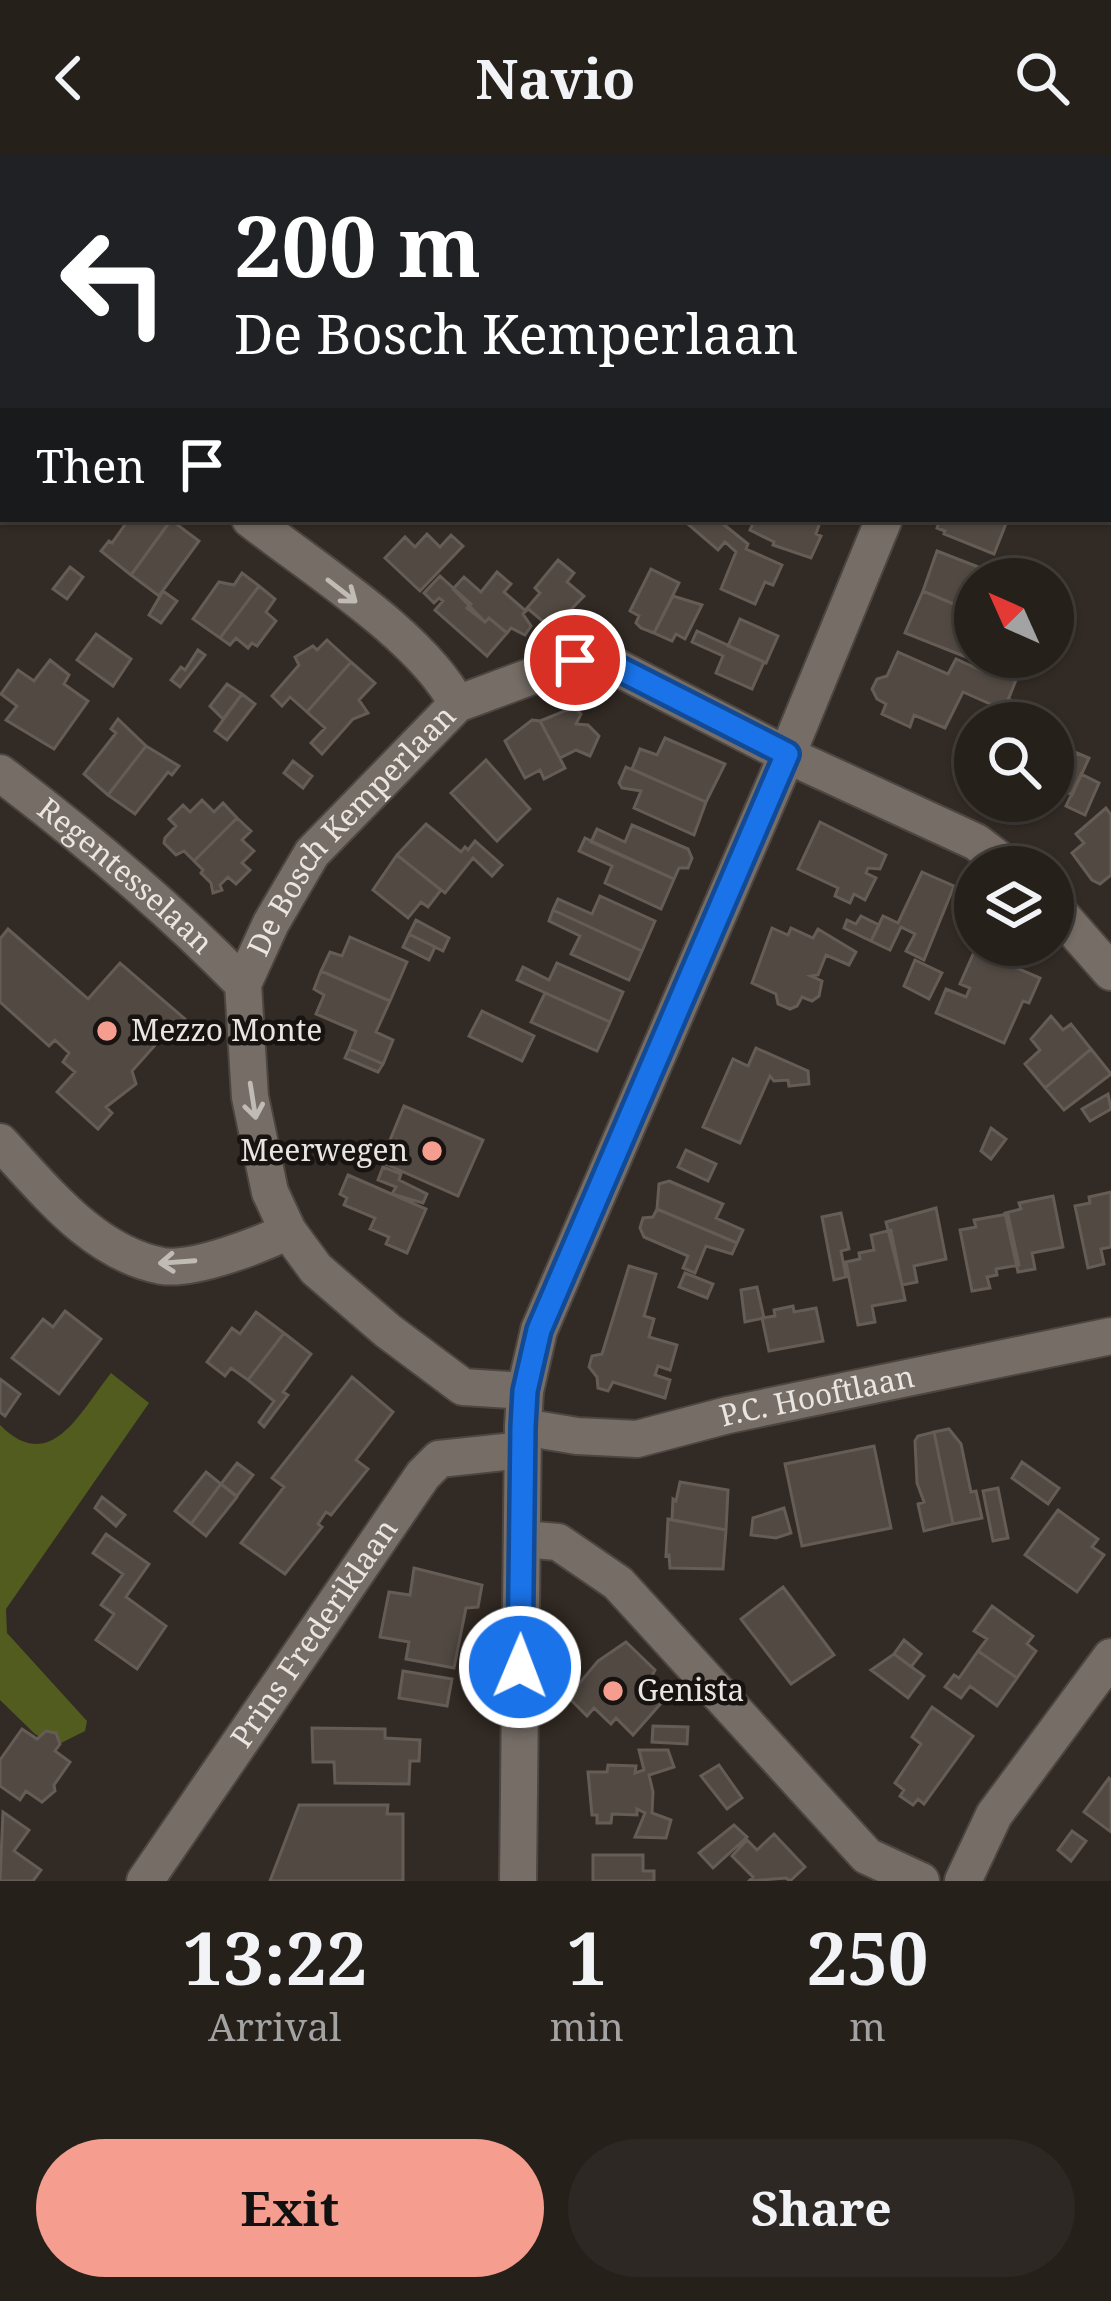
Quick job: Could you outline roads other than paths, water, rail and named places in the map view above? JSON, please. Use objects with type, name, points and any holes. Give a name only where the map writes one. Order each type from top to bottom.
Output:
[{"type":"street","points":[[254,522],[384,624],[445,680],[457,704]]},
{"type":"street","points":[[518,1881],[523,1423],[539,1330],[883,522]]},
{"type":"street","name":"De Bosch Kemperlaan","points":[[523,1423],[463,1387],[316,1269],[288,1231],[270,1192],[250,1097],[243,984],[312,853],[457,704],[575,660],[610,664],[981,846]]},
{"type":"street","name":"Regentesselaan","points":[[0,773],[134,878],[243,984]]},
{"type":"street","points":[[1074,930],[1111,972]]},
{"type":"street","points":[[0,1142],[60,1207],[112,1247],[166,1267],[248,1250],[288,1231]]},
{"type":"street","name":"P.C. Hooftlaan","points":[[523,1423],[577,1436],[637,1439],[728,1415],[1111,1336]]},
{"type":"street","name":"Prins Frederiklaan","points":[[145,1881],[423,1475],[439,1460],[523,1423]]},
{"type":"street","points":[[522,1539],[558,1542],[618,1582],[867,1856],[922,1881]]},
{"type":"street","points":[[963,1881],[994,1815],[1111,1657]]},
{"type":"place","name":"Mezzo Monte","points":[[107,1031]]},
{"type":"place","name":"Meerwegen","points":[[432,1151]]},
{"type":"place","name":"Genista","points":[[613,1691]]}]
